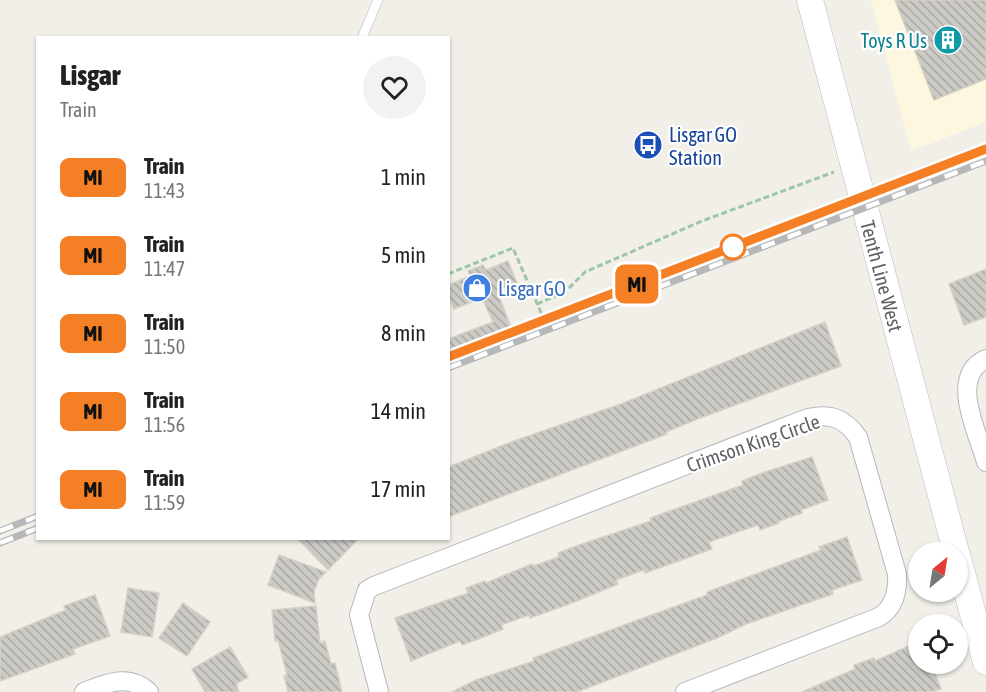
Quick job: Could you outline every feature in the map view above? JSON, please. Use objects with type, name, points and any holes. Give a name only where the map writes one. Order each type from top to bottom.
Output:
[{"type":"street","name":"Tenth Line West","points":[[810,0],[954,542]]},
{"type":"street","points":[[986,359],[979,362],[969,374],[966,391],[986,462]]},
{"type":"street","name":"Crimson King Circle","points":[[379,692],[359,615],[367,590],[808,418],[836,417],[848,424],[858,437],[897,574],[898,585],[893,603],[886,613],[879,617],[685,692]]},
{"type":"street","name":"Tenth Line West","points":[[968,594],[986,662]]},
{"type":"street","points":[[84,692],[107,683],[123,681],[136,683],[149,692]]},
{"type":"lane","points":[[363,36],[378,0]]},
{"type":"path","points":[[537,304],[565,292],[585,272],[712,217],[834,172]]},
{"type":"path","points":[[450,273],[513,248],[542,315]]},
{"type":"shaded area","points":[[871,0],[986,0],[986,122],[911,151]]},
{"type":"building","name":"Toys R Us","points":[[895,0],[986,0],[986,79],[934,100]]},
{"type":"building","points":[[508,261],[517,283],[497,291],[512,330],[450,353],[450,338],[493,322],[482,298],[454,309],[450,300],[450,284],[470,276],[468,271],[483,265],[486,270]]},
{"type":"building","points":[[986,269],[986,317],[964,325],[949,284]]},
{"type":"building","points":[[825,322],[841,366],[700,418],[666,432],[667,434],[450,516],[450,466],[514,441],[621,404]]},
{"type":"building","points":[[812,457],[828,500],[760,530],[758,525],[709,542],[712,549],[645,573],[644,570],[616,580],[618,584],[572,603],[530,618],[529,615],[501,625],[503,629],[481,638],[462,645],[460,641],[411,661],[395,618],[468,593],[466,588],[485,581],[486,583],[532,564],[533,566],[559,557],[558,553],[651,521],[650,518],[743,485],[742,481]]},
{"type":"building","points":[[847,537],[862,580],[832,590],[833,594],[746,624],[717,638],[577,692],[452,692],[476,680],[534,661],[533,658],[707,595],[707,592],[821,550],[819,547]]},
{"type":"building","points":[[299,540],[357,540],[328,570]]},
{"type":"building","points":[[279,555],[326,572],[319,579],[314,591],[315,603],[268,585]]},
{"type":"building","points":[[128,588],[159,593],[152,637],[121,632]]},
{"type":"building","points":[[95,595],[110,636],[73,649],[75,654],[0,681],[0,637],[66,610],[64,606]]},
{"type":"building","points":[[183,603],[210,622],[187,656],[159,638]]},
{"type":"building","points":[[316,606],[320,643],[325,641],[331,664],[335,663],[342,692],[288,692],[284,676],[287,675],[278,640],[275,641],[272,610]]},
{"type":"building","points":[[908,646],[908,674],[935,674],[941,689],[931,692],[802,692],[855,669],[854,665],[874,658],[875,661]]},
{"type":"building","points":[[230,647],[248,677],[236,684],[239,692],[205,692],[192,669]]},
{"type":"railway","points":[[450,356],[986,149]]},
{"type":"railway","points":[[450,367],[986,161]]},
{"type":"railway","points":[[0,531],[36,517]]},
{"type":"railway","points":[[0,543],[36,529]]},
{"type":"train","name":"MI","points":[[450,356],[986,149]]},
{"type":"place","name":"Toys R Us","points":[[948,40]]},
{"type":"place","name":"Lisgar GO Station","points":[[648,145]]},
{"type":"place","name":"Lisgar GO","points":[[477,288]]}]
